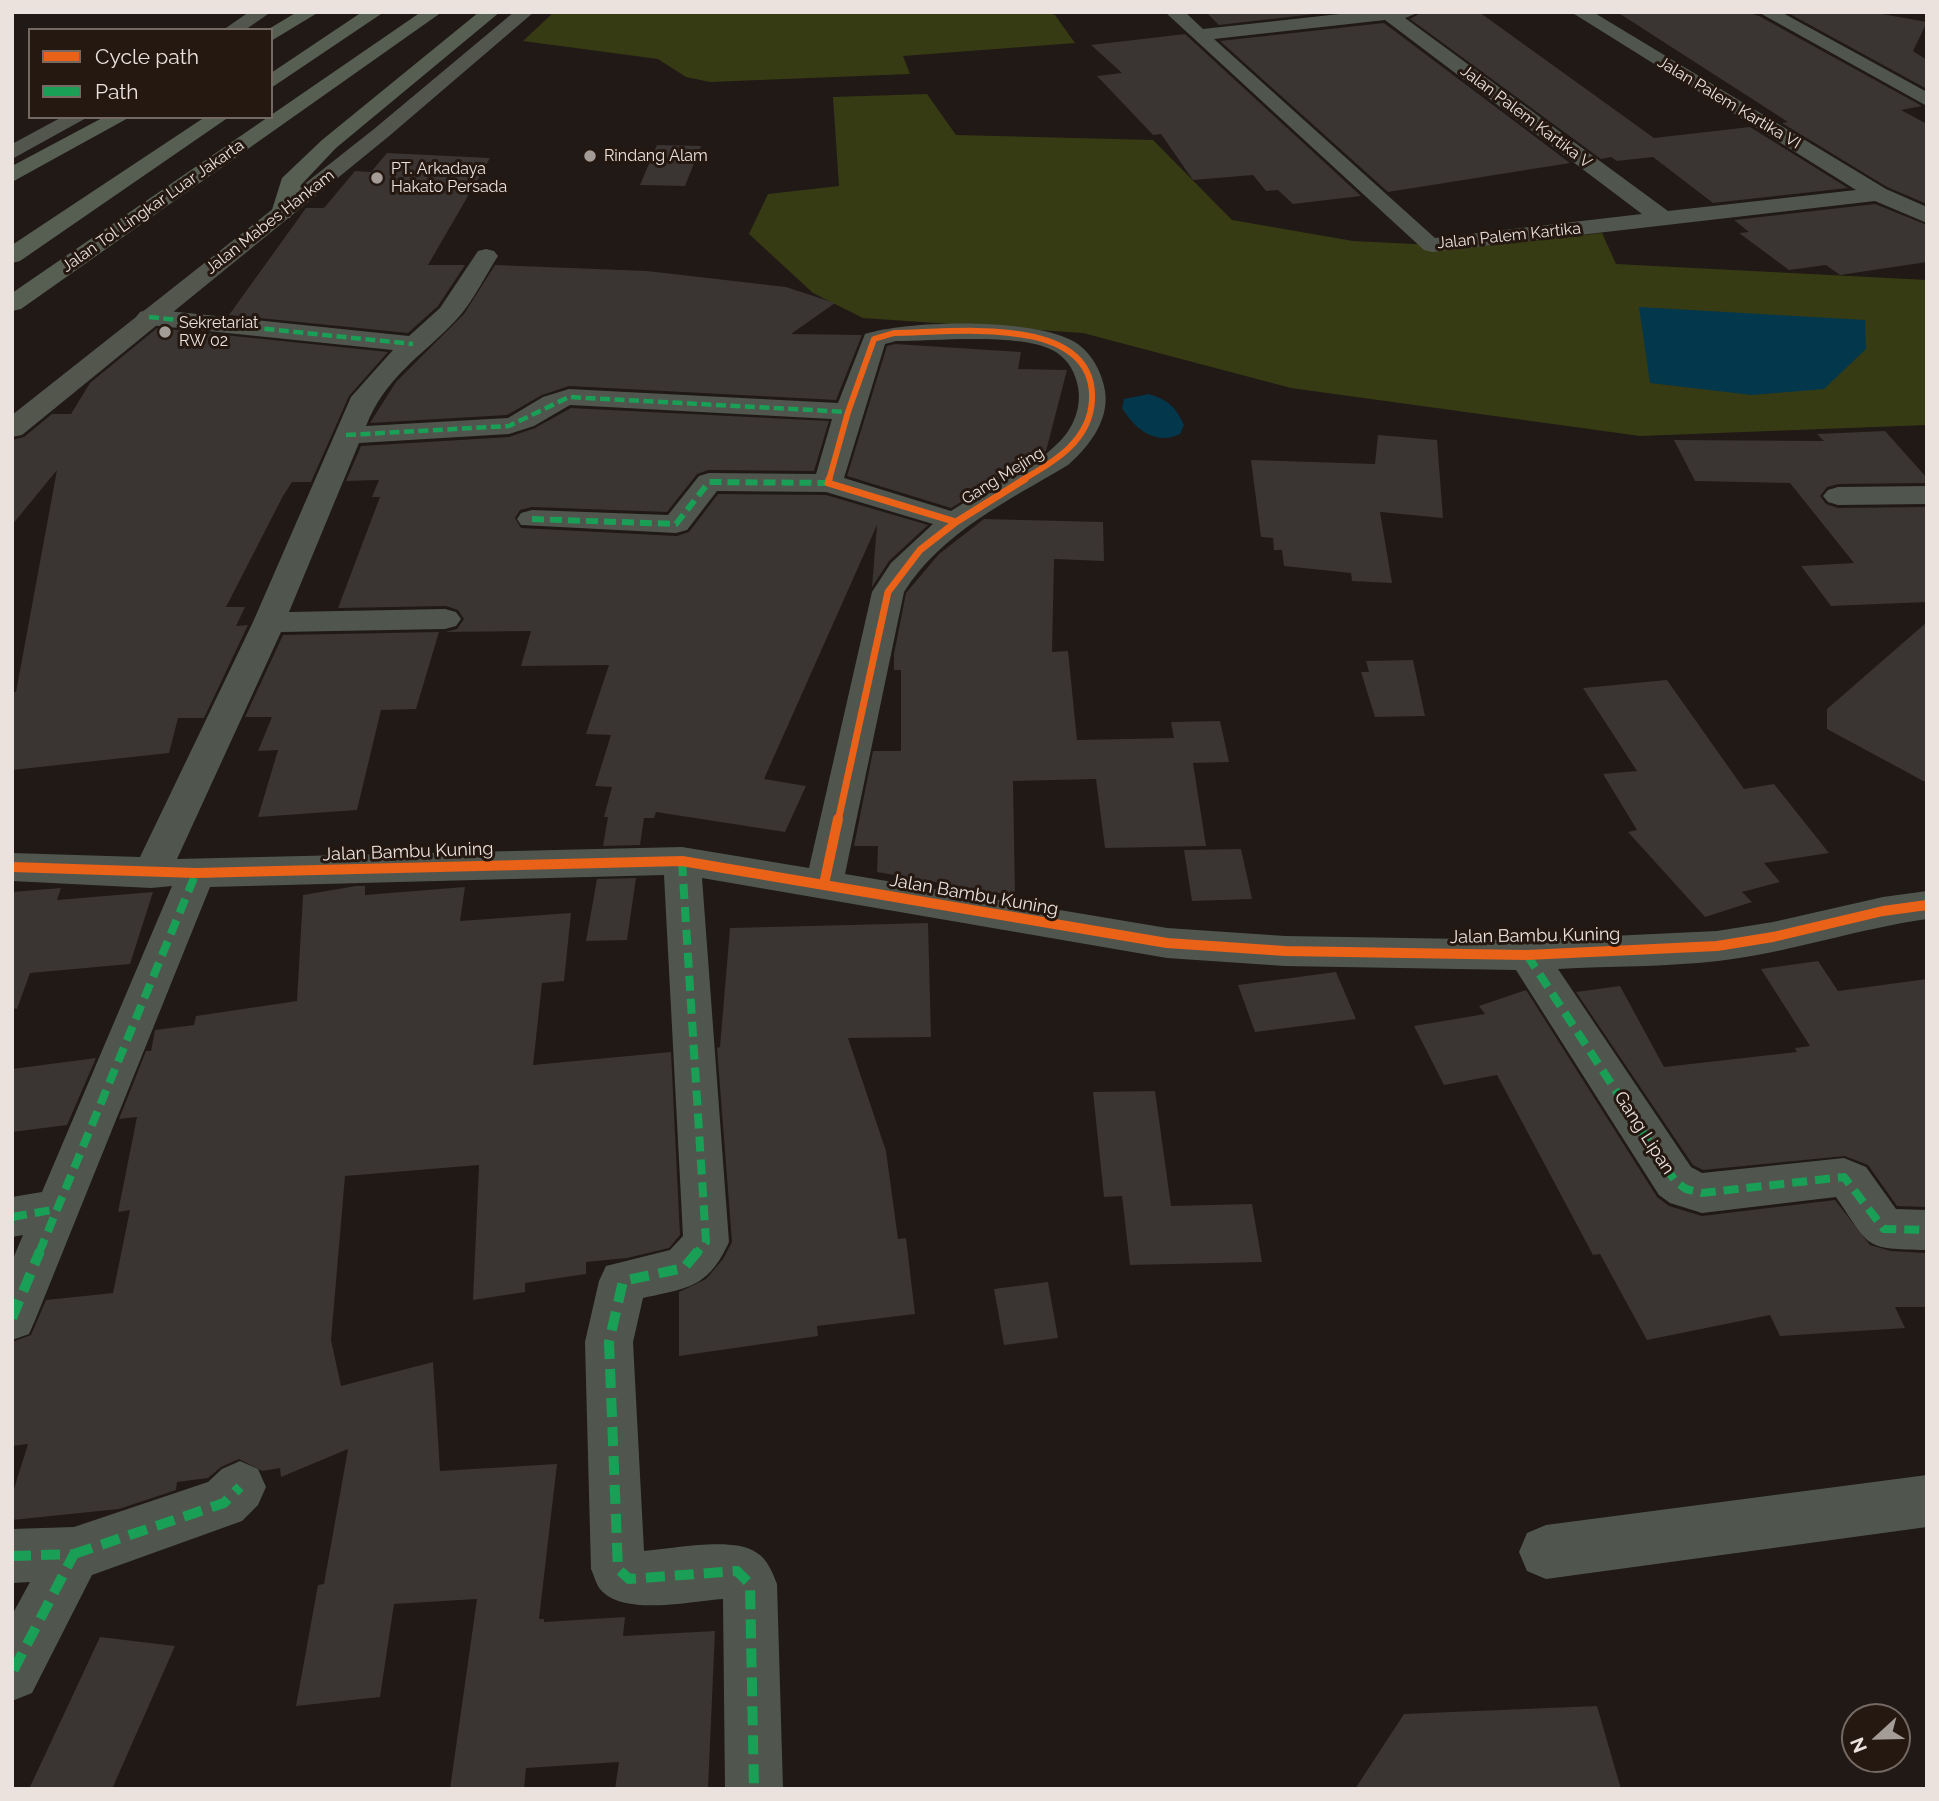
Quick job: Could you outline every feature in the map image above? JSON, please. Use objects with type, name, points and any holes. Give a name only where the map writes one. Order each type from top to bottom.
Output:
[{"type":"highway","points":[[273,34],[310,12]]},
{"type":"highway","points":[[273,81],[375,12]]},
{"type":"highway","name":"Jalan Tol Lingkar Luar Jakarta","points":[[12,304],[433,12]]},
{"type":"highway","points":[[282,213],[290,183],[329,144],[491,12]]},
{"type":"highway","points":[[12,175],[116,119]]},
{"type":"highway","name":"Jalan Tol Lingkar Luar Jakarta","points":[[12,256],[216,119]]},
{"type":"main road","points":[[235,28],[262,12]]},
{"type":"main road","name":"Jalan Mabes Hankam","points":[[12,429],[282,213],[525,12]]},
{"type":"main road","points":[[12,153],[74,119]]},
{"type":"street","name":"Jalan Palem Kartika","points":[[1174,12],[1427,244],[1437,246],[1878,194]]},
{"type":"street","points":[[1199,35],[1411,12]]},
{"type":"street","name":"Jalan Palem Kartika VI","points":[[1580,12],[1878,194]]},
{"type":"street","points":[[1767,12],[1927,100]]},
{"type":"street","name":"Jalan Palem Kartika V","points":[[1388,14],[1665,220]]},
{"type":"street","points":[[1878,194],[1927,216]]},
{"type":"street","points":[[151,874],[269,622],[346,435],[374,383],[449,313],[486,256]]},
{"type":"street","points":[[149,317],[413,344]]},
{"type":"street","name":"Gang Mejing","points":[[824,884],[888,592],[897,575],[911,559],[957,522],[1073,447],[1084,432],[1093,396],[1090,378],[1073,353],[1061,343],[1026,333],[881,335],[874,339],[848,412]]},
{"type":"street","points":[[346,435],[509,426],[528,420],[550,402],[569,397],[848,412],[828,483]]},
{"type":"street","points":[[532,519],[673,525],[678,523],[709,482],[828,483],[957,522]]},
{"type":"street","points":[[1838,496],[1927,495]]},
{"type":"street","points":[[269,622],[444,619]]},
{"type":"street","points":[[682,861],[706,1242],[684,1268],[623,1281],[609,1342],[618,1569],[629,1578],[737,1570],[750,1584],[754,1789]]},
{"type":"street","name":"Jalan Bambu Kuning","points":[[12,867],[151,874],[682,861],[1114,935],[1233,950],[1527,955],[1717,946],[1773,937],[1883,911],[1927,905]]},
{"type":"street","points":[[12,1318],[196,873]]},
{"type":"street","name":"Gang Lipan","points":[[1527,955],[1675,1181],[1686,1189],[1702,1193],[1844,1177],[1850,1181],[1884,1229],[1927,1230]]},
{"type":"street","points":[[12,1217],[57,1209]]},
{"type":"street","points":[[12,1556],[74,1554],[224,1503],[240,1487]]},
{"type":"street","points":[[1546,1552],[1927,1501]]},
{"type":"street","points":[[12,1673],[74,1554]]},
{"type":"green space","points":[[554,12],[1046,12],[1055,15],[1075,43],[903,56],[910,74],[710,82],[686,77],[658,59],[523,41]]},
{"type":"green space","points":[[927,94],[956,135],[1153,140],[1232,220],[1353,241],[1476,247],[1602,233],[1616,264],[1927,280],[1927,425],[1640,436],[1291,388],[1083,333],[863,318],[813,293],[749,234],[768,194],[839,186],[833,97]]},
{"type":"water","points":[[1639,307],[1865,320],[1866,349],[1824,389],[1752,395],[1650,383]]},
{"type":"water","points":[[1149,394],[1166,402],[1178,413],[1184,425],[1180,434],[1154,437],[1139,429],[1127,416],[1122,408],[1124,399]]},
{"type":"building","points":[[1206,12],[1332,12],[1219,25]]},
{"type":"building","points":[[1422,12],[1479,12],[1654,138],[1750,127],[1848,188],[1713,203],[1653,157],[1617,161],[1611,157],[1601,159],[1410,19]]},
{"type":"building","points":[[1617,12],[1746,12],[1759,16],[1922,106],[1901,110],[1927,124],[1927,204],[1887,187],[1782,123],[1788,122]]},
{"type":"building","points":[[1871,12],[1927,22],[1913,51],[1927,60],[1927,89],[1790,14]]},
{"type":"building","points":[[1384,23],[1570,163],[1388,192],[1220,41]]},
{"type":"building","points":[[1185,34],[1361,196],[1293,204],[1278,190],[1266,191],[1253,175],[1193,180],[1161,134],[1153,135],[1097,76],[1122,73],[1091,45]]},
{"type":"building","points":[[657,145],[701,146],[685,186],[640,185]]},
{"type":"building","points":[[387,153],[490,158],[428,265],[465,265],[438,306],[408,333],[229,315],[306,208],[324,208],[355,171],[371,172]]},
{"type":"building","points":[[1875,204],[1927,225],[1927,262],[1840,275],[1826,265],[1789,270],[1739,233],[1749,232],[1734,220]]},
{"type":"building","points":[[495,265],[647,271],[786,287],[835,303],[791,334],[862,335],[836,400],[569,386],[542,395],[507,415],[370,423],[396,382],[464,314]]},
{"type":"building","points":[[157,328],[388,352],[349,396],[311,482],[292,482],[283,496],[226,607],[245,607],[236,626],[248,625],[204,718],[178,718],[169,753],[12,770],[12,692],[16,692],[57,470],[12,525],[12,440],[24,437],[52,414],[71,414],[90,383]]},
{"type":"building","points":[[895,344],[1021,352],[1018,369],[1067,370],[1046,451],[951,508],[847,476],[887,346]]},
{"type":"building","points":[[571,408],[829,421],[814,471],[708,470],[697,474],[667,512],[532,507],[520,510],[515,518],[521,528],[677,536],[689,532],[718,494],[826,495],[928,525],[889,561],[872,587],[877,525],[764,779],[806,786],[785,832],[656,812],[654,818],[644,818],[640,845],[603,846],[608,817],[604,817],[612,787],[595,786],[611,735],[586,734],[609,665],[521,666],[531,631],[445,632],[457,629],[464,619],[458,610],[446,606],[338,608],[380,497],[372,497],[379,480],[346,481],[361,446],[509,437],[535,428]]},
{"type":"building","points":[[1885,431],[1927,478],[1927,483],[1838,484],[1827,487],[1820,496],[1826,504],[1838,508],[1927,507],[1927,602],[1831,606],[1801,566],[1854,563],[1790,483],[1695,481],[1674,440],[1824,441],[1817,434]]},
{"type":"building","points":[[1378,435],[1437,440],[1443,518],[1380,512],[1392,583],[1352,581],[1351,573],[1284,566],[1282,550],[1274,550],[1273,538],[1261,537],[1251,460],[1375,464]]},
{"type":"building","points":[[984,519],[1103,522],[1104,561],[1054,559],[1052,652],[1068,651],[1077,740],[1174,738],[1171,722],[1220,721],[1229,762],[1193,763],[1206,846],[1105,848],[1096,779],[1013,781],[1015,896],[877,872],[878,846],[854,846],[873,751],[901,751],[901,670],[894,670],[894,654],[906,593],[939,554]]},
{"type":"building","points":[[1927,622],[1927,783],[1827,729],[1827,709]]},
{"type":"building","points":[[439,632],[416,709],[381,710],[357,810],[258,817],[278,750],[258,751],[272,717],[245,717],[283,635]]},
{"type":"building","points":[[1413,660],[1425,716],[1375,717],[1361,672],[1369,672],[1366,661]]},
{"type":"building","points":[[1667,680],[1744,789],[1774,784],[1829,853],[1764,863],[1780,882],[1742,892],[1752,902],[1705,917],[1628,832],[1637,830],[1603,774],[1637,771],[1583,688]]},
{"type":"building","points":[[1241,849],[1252,899],[1192,901],[1184,850]]},
{"type":"building","points":[[636,878],[627,940],[586,941],[597,879]]},
{"type":"building","points":[[365,886],[365,895],[465,887],[460,921],[571,913],[564,981],[542,983],[533,1065],[671,1052],[680,1235],[669,1248],[627,1258],[586,1262],[586,1274],[525,1283],[525,1292],[473,1300],[479,1165],[345,1176],[331,1340],[341,1386],[433,1362],[440,1471],[557,1464],[539,1619],[544,1619],[544,1622],[625,1617],[623,1636],[715,1631],[708,1789],[615,1789],[619,1762],[526,1768],[524,1789],[450,1789],[477,1599],[394,1604],[380,1697],[296,1706],[318,1585],[324,1584],[348,1449],[281,1477],[280,1468],[262,1471],[239,1459],[221,1467],[208,1478],[177,1482],[176,1490],[119,1509],[12,1520],[12,1495],[28,1444],[12,1446],[12,1342],[31,1335],[46,1300],[113,1293],[130,1210],[118,1212],[137,1117],[119,1119],[146,1051],[151,1051],[155,1030],[194,1025],[196,1016],[297,1001],[303,895]]},
{"type":"building","points":[[61,888],[57,900],[153,892],[130,964],[30,973],[17,1009],[12,1008],[12,892]]},
{"type":"building","points":[[928,923],[931,1037],[848,1038],[886,1151],[898,1239],[906,1238],[915,1314],[817,1326],[818,1336],[679,1356],[679,1292],[706,1279],[723,1259],[732,1242],[717,1048],[720,1047],[730,928]]},
{"type":"building","points":[[1818,961],[1838,991],[1927,979],[1927,1207],[1897,1206],[1868,1165],[1845,1156],[1703,1170],[1693,1165],[1576,992],[1620,986],[1664,1067],[1797,1052],[1795,1048],[1810,1046],[1761,969]]},
{"type":"building","points":[[1336,972],[1356,1019],[1255,1032],[1238,985]]},
{"type":"building","points":[[1526,990],[1657,1197],[1669,1206],[1702,1216],[1835,1200],[1870,1245],[1891,1251],[1927,1253],[1927,1307],[1895,1307],[1905,1328],[1780,1336],[1770,1315],[1647,1340],[1600,1254],[1593,1255],[1497,1075],[1444,1085],[1414,1026],[1485,1014],[1479,1006]]},
{"type":"building","points":[[96,1058],[67,1125],[12,1132],[12,1069]]},
{"type":"building","points":[[1155,1091],[1171,1206],[1252,1204],[1262,1262],[1130,1265],[1122,1196],[1104,1197],[1093,1092]]},
{"type":"building","points":[[1048,1282],[1058,1338],[1004,1345],[994,1289]]},
{"type":"building","points":[[100,1637],[175,1646],[112,1789],[29,1789]]},
{"type":"building","points":[[1597,1706],[1621,1789],[1355,1789],[1404,1714]]},
{"type":"marked path","points":[[149,317],[413,344]]},
{"type":"marked path","points":[[346,435],[509,426],[525,420],[560,399],[569,397],[848,412]]},
{"type":"marked path","points":[[532,519],[676,524],[709,482],[828,483]]},
{"type":"marked path","points":[[682,861],[706,1242],[684,1268],[623,1281],[609,1342],[618,1569],[629,1579],[737,1571],[750,1584],[754,1789]]},
{"type":"marked path","points":[[12,1318],[196,873]]},
{"type":"marked path","points":[[1527,955],[1675,1181],[1686,1189],[1702,1193],[1844,1177],[1850,1181],[1884,1229],[1927,1230]]},
{"type":"marked path","points":[[12,1217],[57,1209]]},
{"type":"marked path","points":[[74,1554],[224,1503],[240,1487]]},
{"type":"marked path","points":[[12,1556],[74,1554],[12,1673]]},
{"type":"cycle path","points":[[824,884],[888,592],[902,570],[941,532],[1058,459],[1079,437],[1091,411],[1092,390],[1087,371],[1077,356],[1064,346],[1048,339],[1012,334],[894,333],[874,339],[848,412],[828,483],[957,522]]},
{"type":"cycle path","points":[[12,867],[196,873],[682,861],[1167,943],[1285,951],[1527,955],[1717,946],[1773,937],[1883,911],[1927,905]]},
{"type":"place","name":"Rindang Alam","points":[[590,156]]},
{"type":"place","name":"PT. Arkadaya Hakato Persada","points":[[377,178]]},
{"type":"place","name":"Sekretariat RW 02","points":[[165,332]]}]
